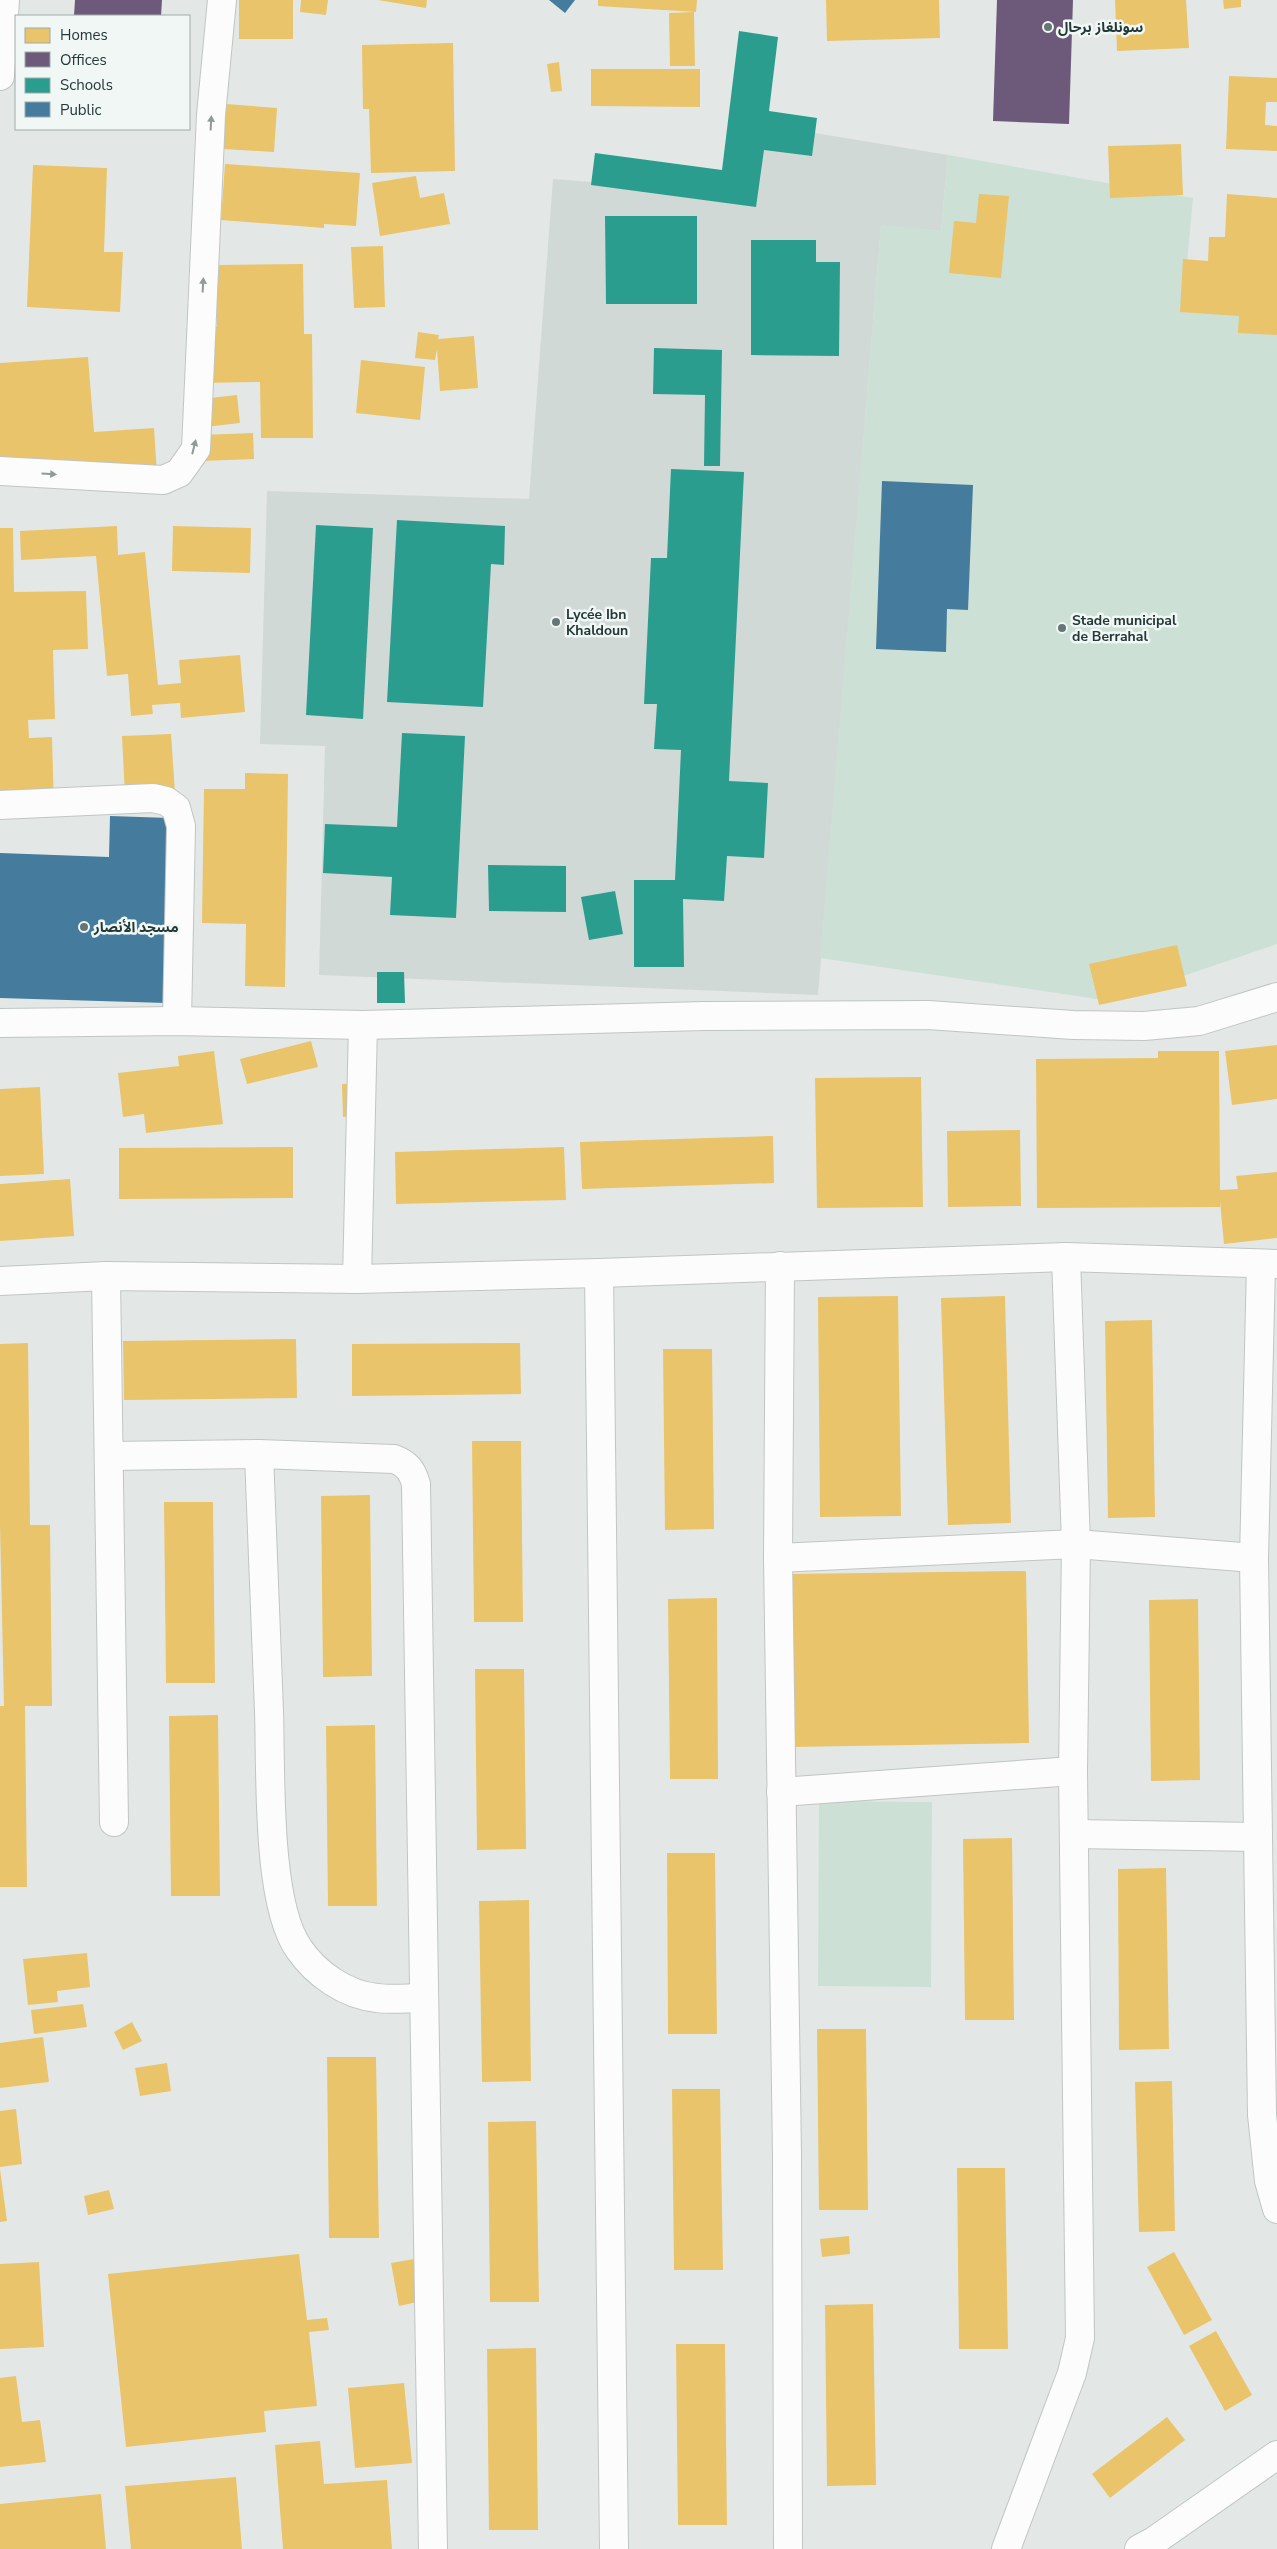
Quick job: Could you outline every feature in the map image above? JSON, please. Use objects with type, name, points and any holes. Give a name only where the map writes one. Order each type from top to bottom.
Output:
[{"type":"street","points":[[0,76],[5,0]]},
{"type":"street","points":[[0,471],[163,480],[179,473],[196,449],[211,115],[222,0]]},
{"type":"street","points":[[0,804],[153,798],[166,801],[176,808],[181,826],[177,1021]]},
{"type":"street","points":[[0,1023],[177,1021],[363,1024],[704,1016],[928,1015],[1073,1025],[1144,1026],[1199,1021],[1277,997]]},
{"type":"street","points":[[357,1279],[363,1024]]},
{"type":"street","points":[[1006,2549],[1072,2373],[1080,2338],[1073,1771],[1076,1544],[1066,1257]]},
{"type":"street","points":[[0,1281],[106,1276],[357,1279],[1066,1257],[1269,1264],[1254,1558],[1266,1658],[1257,1837],[1269,1936],[1262,2115],[1269,2181],[1277,2209]]},
{"type":"street","points":[[780,1266],[778,1558],[787,2165],[788,2549]]},
{"type":"street","points":[[598,1273],[614,2549]]},
{"type":"street","points":[[106,1276],[114,1822]]},
{"type":"street","points":[[109,1456],[259,1454],[394,1459],[405,1464],[412,1472],[416,1484],[422,1998],[433,2549]]},
{"type":"street","points":[[259,1454],[273,1827],[280,1906],[287,1929],[299,1949],[314,1967],[332,1982],[354,1992],[376,1998],[422,1998]]},
{"type":"street","points":[[778,1558],[1076,1544],[1254,1558]]},
{"type":"street","points":[[781,1792],[1073,1771]]},
{"type":"street","points":[[1074,1834],[1257,1837]]},
{"type":"street","points":[[1139,2549],[1154,2541],[1277,2455]]},
{"type":"shaded area","name":"Lycée Ibn Khaldoun","points":[[761,124],[948,155],[941,231],[881,226],[818,995],[319,975],[325,746],[260,744],[267,491],[529,499],[553,179],[746,194]]},
{"type":"green space","name":"Stade municipal de Berrahal","points":[[948,155],[1193,198],[1185,286],[1277,311],[1277,944],[1110,1001],[820,958],[881,225],[941,231]]},
{"type":"green space","points":[[819,1801],[932,1802],[931,1987],[818,1986]]},
{"type":"building: Homes","points":[[239,0],[293,0],[293,39],[239,39]]},
{"type":"building: Homes","points":[[301,0],[328,0],[326,15],[300,12]]},
{"type":"building: Homes","points":[[378,0],[427,0],[426,8]]},
{"type":"building: Homes","points":[[598,0],[697,0],[696,12],[598,6]]},
{"type":"building: Homes","points":[[826,0],[939,0],[940,38],[827,41]]},
{"type":"building: Homes","points":[[1115,0],[1186,0],[1189,48],[1117,51]]},
{"type":"building: Homes","points":[[1223,0],[1241,0],[1241,7],[1224,9]]},
{"type":"building: Homes","points":[[694,12],[695,66],[670,66],[669,13]]},
{"type":"building: Homes","points":[[453,43],[455,171],[371,173],[369,109],[363,109],[362,45]]},
{"type":"building: Homes","points":[[559,62],[562,91],[551,92],[547,64]]},
{"type":"building: Homes","points":[[591,69],[700,69],[700,107],[591,106]]},
{"type":"building: Homes","points":[[1229,76],[1277,78],[1277,102],[1266,102],[1265,125],[1277,126],[1277,151],[1226,149]]},
{"type":"building: Homes","points":[[226,104],[277,108],[274,152],[223,149]]},
{"type":"building: Homes","points":[[1181,144],[1183,195],[1110,198],[1108,146]]},
{"type":"building: Homes","points":[[225,164],[360,173],[356,226],[324,224],[324,228],[221,220]]},
{"type":"building: Homes","points":[[33,165],[107,168],[104,252],[123,252],[120,312],[27,307]]},
{"type":"building: Homes","points":[[416,176],[420,198],[444,193],[450,224],[380,236],[372,183]]},
{"type":"building: Homes","points":[[979,194],[1009,196],[1001,278],[949,273],[954,221],[976,223]]},
{"type":"building: Homes","points":[[1227,194],[1277,198],[1277,335],[1238,333],[1239,316],[1180,312],[1183,259],[1208,261],[1209,237],[1225,237]]},
{"type":"building: Homes","points":[[383,246],[385,307],[354,308],[351,247]]},
{"type":"building: Homes","points":[[303,264],[304,334],[312,334],[313,438],[261,438],[260,382],[199,383],[198,327],[217,327],[217,265]]},
{"type":"building: Homes","points":[[418,332],[439,335],[438,339],[474,336],[478,388],[440,391],[437,349],[435,360],[415,358]]},
{"type":"building: Homes","points":[[88,357],[94,432],[154,428],[157,474],[0,485],[0,363]]},
{"type":"building: Homes","points":[[361,360],[425,367],[420,420],[356,413]]},
{"type":"building: Homes","points":[[237,395],[240,423],[205,427],[201,399]]},
{"type":"building: Homes","points":[[253,433],[254,459],[202,461],[201,435]]},
{"type":"building: Homes","points":[[117,526],[118,555],[145,552],[158,685],[181,683],[179,660],[240,655],[245,712],[181,718],[180,703],[152,705],[153,714],[131,716],[128,674],[107,676],[96,556],[21,560],[20,531]]},
{"type":"building: Homes","points":[[173,526],[251,528],[250,573],[172,571]]},
{"type":"building: Homes","points":[[0,528],[13,528],[14,592],[86,591],[88,649],[53,650],[55,719],[28,720],[29,738],[52,737],[54,808],[0,809]]},
{"type":"building: Homes","points":[[171,734],[175,793],[125,796],[122,736]]},
{"type":"building: Homes","points":[[245,773],[288,774],[285,987],[245,986],[246,924],[202,923],[204,789],[245,789]]},
{"type":"building: Homes","points":[[1177,945],[1187,986],[1099,1005],[1089,964]]},
{"type":"building: Homes","points":[[311,1041],[318,1067],[247,1084],[240,1059]]},
{"type":"building: Homes","points":[[1277,1045],[1277,1099],[1232,1105],[1225,1051]]},
{"type":"building: Homes","points":[[214,1051],[223,1124],[146,1133],[144,1114],[123,1117],[118,1073],[179,1066],[178,1056]]},
{"type":"building: Homes","points":[[1158,1051],[1219,1051],[1220,1190],[1238,1189],[1236,1176],[1277,1172],[1277,1238],[1224,1244],[1220,1201],[1220,1207],[1037,1208],[1036,1059],[1158,1058]]},
{"type":"building: Homes","points":[[921,1077],[923,1207],[817,1208],[815,1078]]},
{"type":"building: Homes","points":[[373,1083],[374,1117],[343,1117],[342,1084]]},
{"type":"building: Homes","points":[[40,1087],[44,1174],[0,1176],[0,1089]]},
{"type":"building: Homes","points":[[1020,1130],[1021,1206],[948,1207],[947,1131]]},
{"type":"building: Homes","points":[[773,1136],[774,1183],[582,1189],[580,1142]]},
{"type":"building: Homes","points":[[293,1147],[293,1198],[119,1199],[119,1148]]},
{"type":"building: Homes","points":[[564,1147],[566,1200],[396,1204],[395,1152]]},
{"type":"building: Homes","points":[[70,1179],[74,1236],[0,1241],[0,1184]]},
{"type":"building: Homes","points":[[898,1296],[901,1516],[820,1517],[818,1297]]},
{"type":"building: Homes","points":[[1005,1296],[1011,1523],[948,1525],[941,1298]]},
{"type":"building: Homes","points":[[1152,1320],[1155,1517],[1108,1518],[1105,1321]]},
{"type":"building: Homes","points":[[296,1339],[297,1398],[124,1400],[123,1341]]},
{"type":"building: Homes","points":[[28,1343],[30,1525],[50,1525],[52,1706],[25,1706],[27,1887],[0,1887],[0,1706],[4,1706],[0,1525],[0,1344]]},
{"type":"building: Homes","points":[[520,1343],[521,1394],[352,1396],[352,1344]]},
{"type":"building: Homes","points":[[663,1349],[712,1349],[714,1529],[665,1530]]},
{"type":"building: Homes","points":[[472,1441],[521,1441],[523,1622],[474,1622]]},
{"type":"building: Homes","points":[[370,1495],[372,1676],[323,1677],[321,1496]]},
{"type":"building: Homes","points":[[164,1502],[213,1502],[215,1683],[166,1683]]},
{"type":"building: Homes","points":[[1026,1571],[1029,1743],[791,1747],[788,1574]]},
{"type":"building: Homes","points":[[717,1598],[718,1779],[670,1779],[668,1599]]},
{"type":"building: Homes","points":[[1198,1599],[1200,1780],[1151,1781],[1149,1600]]},
{"type":"building: Homes","points":[[475,1669],[524,1669],[526,1849],[477,1850]]},
{"type":"building: Homes","points":[[218,1715],[220,1896],[171,1896],[169,1716]]},
{"type":"building: Homes","points":[[375,1725],[377,1906],[328,1906],[326,1726]]},
{"type":"building: Homes","points":[[1012,1838],[1014,2020],[965,2020],[963,1839]]},
{"type":"building: Homes","points":[[667,1853],[715,1853],[717,2034],[668,2034]]},
{"type":"building: Homes","points":[[1166,1868],[1169,2049],[1119,2050],[1118,1869]]},
{"type":"building: Homes","points":[[529,1900],[531,2081],[482,2082],[479,1901]]},
{"type":"building: Homes","points":[[87,1953],[90,1987],[57,1991],[58,2002],[28,2005],[23,1959]]},
{"type":"building: Homes","points":[[83,2004],[87,2027],[34,2034],[31,2010]]},
{"type":"building: Homes","points":[[132,2022],[142,2041],[123,2050],[114,2032]]},
{"type":"building: Homes","points":[[817,2029],[866,2029],[868,2210],[819,2210]]},
{"type":"building: Homes","points":[[43,2037],[49,2082],[0,2088],[0,2043]]},
{"type":"building: Homes","points":[[327,2057],[376,2057],[379,2238],[329,2238]]},
{"type":"building: Homes","points":[[167,2063],[171,2091],[140,2096],[135,2068]]},
{"type":"building: Homes","points":[[1172,2081],[1175,2231],[1139,2232],[1135,2082]]},
{"type":"building: Homes","points":[[672,2089],[720,2089],[723,2270],[674,2270]]},
{"type":"building: Homes","points":[[16,2109],[22,2164],[0,2167],[0,2111]]},
{"type":"building: Homes","points":[[536,2121],[539,2302],[490,2302],[488,2122]]},
{"type":"building: Homes","points":[[957,2168],[1005,2168],[1008,2349],[959,2349]]},
{"type":"building: Homes","points":[[0,2169],[7,2221],[0,2222]]},
{"type":"building: Homes","points":[[109,2190],[114,2209],[88,2215],[84,2196]]},
{"type":"building: Homes","points":[[849,2236],[850,2254],[822,2257],[820,2239]]},
{"type":"building: Homes","points":[[1174,2252],[1212,2320],[1184,2335],[1147,2267]]},
{"type":"building: Homes","points":[[299,2254],[307,2320],[327,2318],[329,2330],[309,2332],[317,2406],[264,2411],[266,2432],[126,2447],[108,2274]]},
{"type":"building: Homes","points":[[414,2259],[422,2301],[399,2306],[391,2263]]},
{"type":"building: Homes","points":[[39,2262],[44,2347],[0,2349],[0,2264]]},
{"type":"building: Homes","points":[[873,2304],[876,2485],[827,2486],[825,2305]]},
{"type":"building: Homes","points":[[1216,2331],[1252,2395],[1225,2411],[1189,2346]]},
{"type":"building: Homes","points":[[676,2344],[725,2344],[727,2525],[678,2525]]},
{"type":"building: Homes","points":[[536,2348],[538,2530],[489,2530],[487,2349]]},
{"type":"building: Homes","points":[[16,2376],[22,2422],[40,2420],[46,2462],[0,2467],[0,2378]]},
{"type":"building: Homes","points":[[404,2383],[412,2463],[355,2468],[348,2388]]},
{"type":"building: Homes","points":[[1167,2417],[1185,2440],[1110,2498],[1092,2474]]},
{"type":"building: Homes","points":[[320,2441],[324,2484],[387,2480],[392,2549],[283,2549],[275,2445]]},
{"type":"building: Homes","points":[[236,2477],[242,2549],[131,2549],[125,2486]]},
{"type":"building: Homes","points":[[101,2494],[106,2549],[0,2549],[0,2504]]},
{"type":"building: Offices","points":[[75,0],[162,0],[161,15],[74,15]]},
{"type":"building: Offices","points":[[997,0],[1073,0],[1069,124],[993,121]]},
{"type":"building: Schools","points":[[739,31],[778,37],[769,111],[817,118],[812,156],[764,150],[756,207],[591,185],[595,153],[722,170]]},
{"type":"building: Schools","points":[[605,216],[697,216],[697,304],[606,304]]},
{"type":"building: Schools","points":[[751,240],[816,240],[816,262],[840,262],[839,356],[751,355]]},
{"type":"building: Schools","points":[[654,348],[722,350],[720,466],[704,466],[705,395],[653,394]]},
{"type":"building: Schools","points":[[671,469],[744,472],[729,781],[768,783],[764,858],[727,856],[724,901],[683,899],[684,967],[634,967],[634,880],[675,880],[681,750],[654,749],[657,704],[644,704],[651,558],[667,558]]},
{"type":"building: Schools","points":[[397,520],[505,526],[504,565],[491,564],[483,707],[387,702]]},
{"type":"building: Schools","points":[[316,525],[373,528],[363,719],[306,715]]},
{"type":"building: Schools","points":[[402,733],[465,736],[456,918],[390,915],[392,877],[323,873],[325,824],[397,827]]},
{"type":"building: Schools","points":[[488,865],[566,866],[566,912],[489,911]]},
{"type":"building: Schools","points":[[615,891],[623,934],[589,940],[581,897]]},
{"type":"building: Schools","points":[[377,972],[404,972],[405,1003],[377,1003]]},
{"type":"building: Public","points":[[549,0],[575,0],[565,13]]},
{"type":"building: Public","points":[[882,481],[973,485],[968,610],[947,609],[946,652],[876,649]]},
{"type":"building: Public","name":"مسجد الأنصار","points":[[110,816],[170,818],[166,1003],[0,998],[0,853],[109,857]]},
{"type":"place","name":"سونلغاز برحال","points":[[1048,27]]},
{"type":"place","name":"Lycée Ibn Khaldoun","points":[[556,622]]},
{"type":"place","name":"Stade municipal de Berrahal","points":[[1062,628]]},
{"type":"place","name":"مسجد الأنصار","points":[[84,927]]}]
